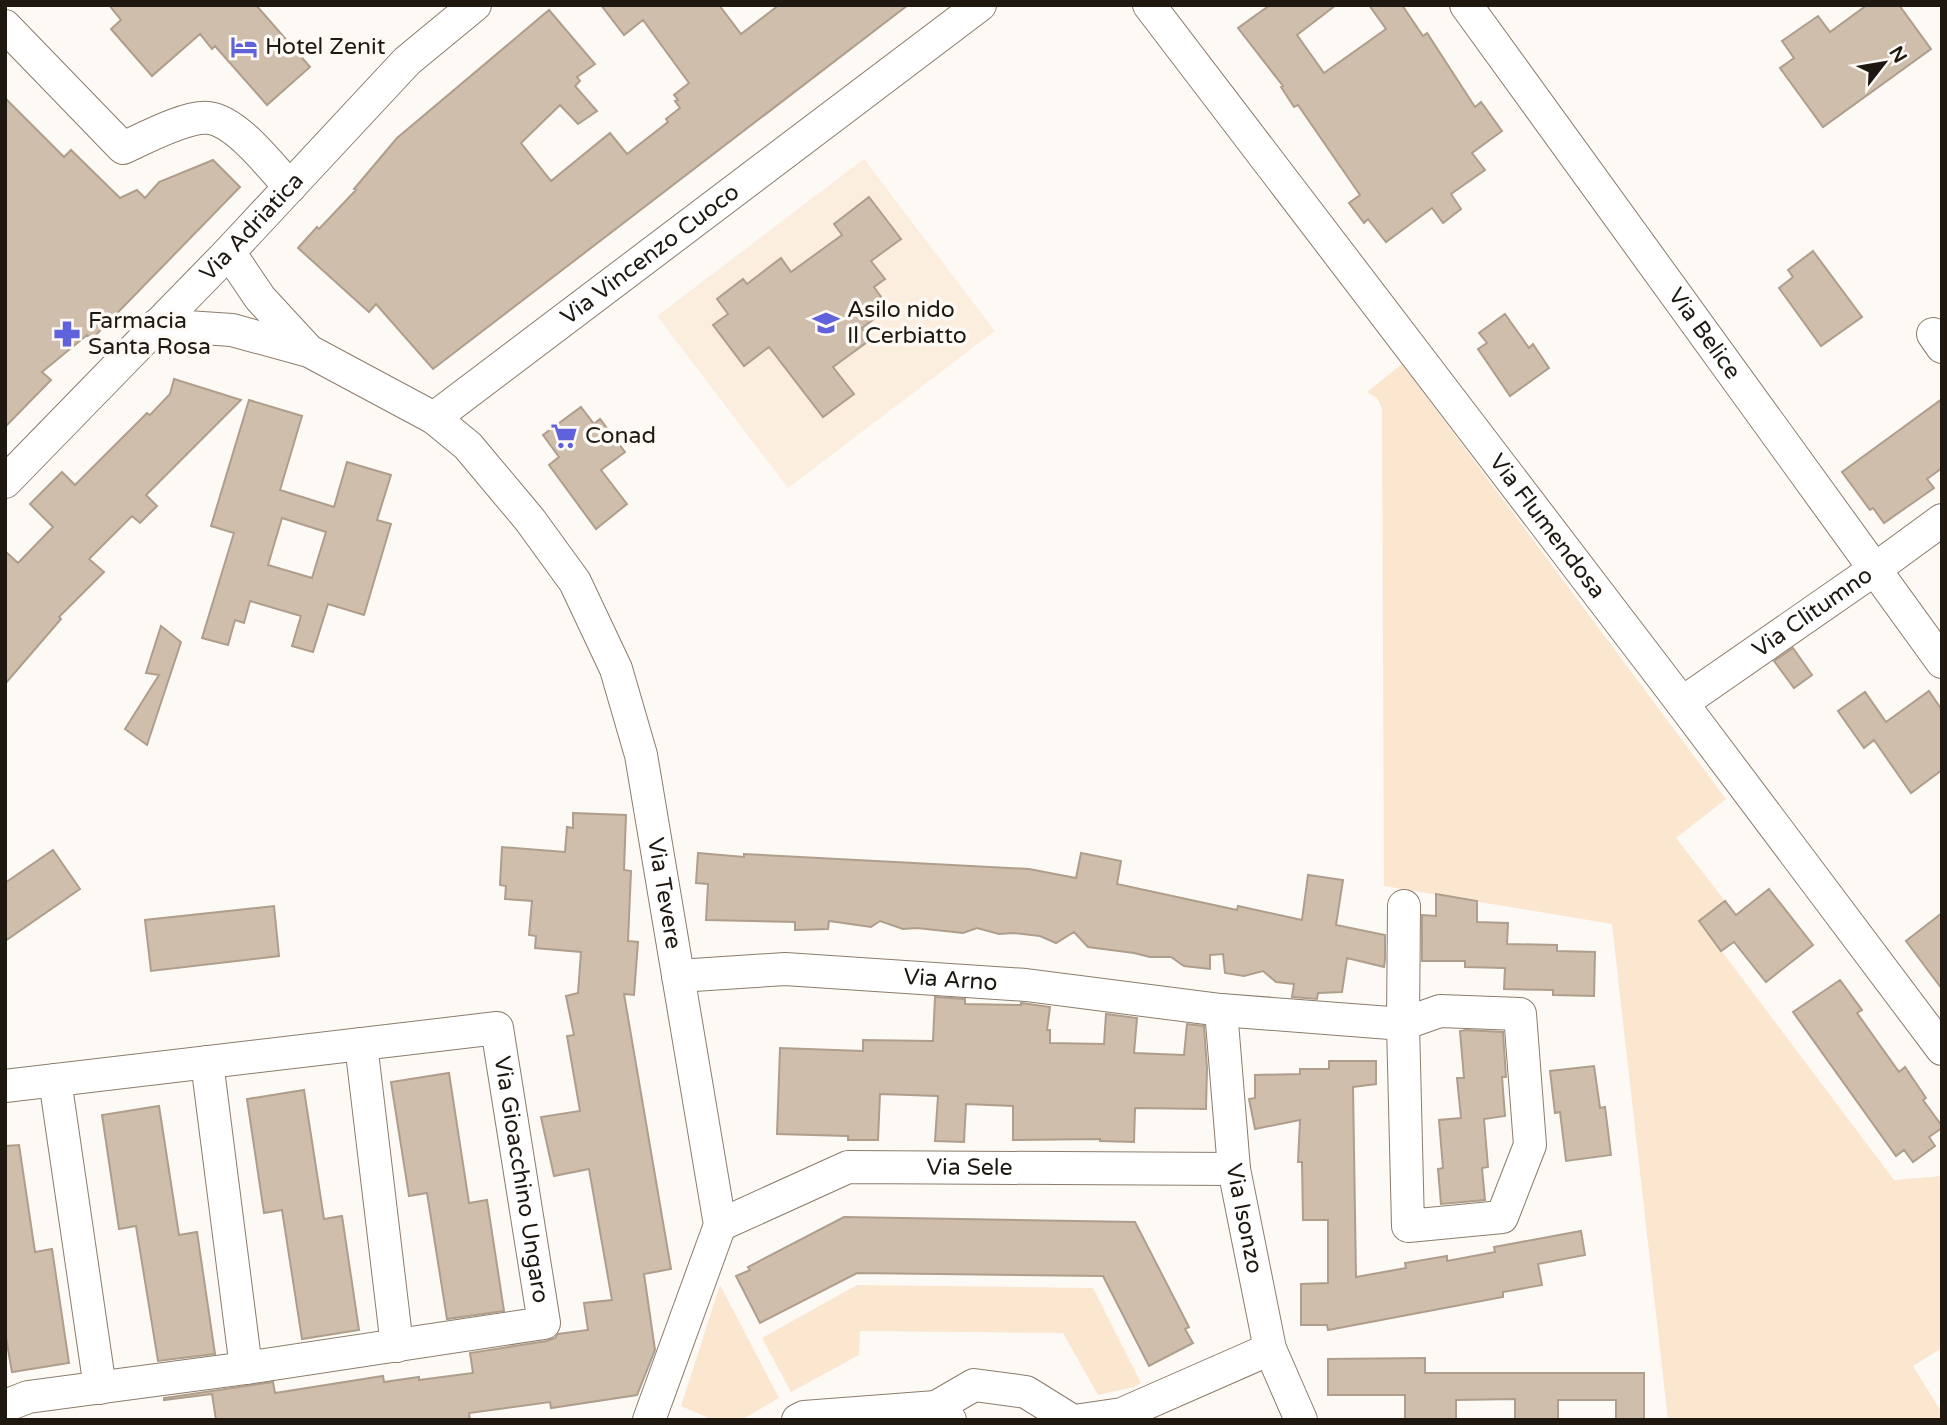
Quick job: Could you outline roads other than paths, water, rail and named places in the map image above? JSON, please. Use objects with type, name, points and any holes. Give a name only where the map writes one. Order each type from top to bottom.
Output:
[{"type":"street","name":"Via Adriatica","points":[[5,482],[229,252],[407,61],[475,5]]},
{"type":"street","name":"Via Vincenzo Cuoco","points":[[434,418],[980,5]]},
{"type":"street","name":"Via Flumendosa","points":[[1149,5],[1682,703],[1942,1049]]},
{"type":"street","name":"Via Belice","points":[[1466,5],[1942,662]]},
{"type":"street","points":[[5,26],[123,148],[187,121],[209,118],[225,124],[242,136],[290,187]]},
{"type":"street","points":[[229,252],[260,298],[309,351]]},
{"type":"street","points":[[157,325],[232,330],[309,351],[434,418]]},
{"type":"street","name":"Via Tevere","points":[[434,418],[468,446],[530,520],[575,582],[616,669],[641,755],[720,1226],[649,1420]]},
{"type":"street","name":"Via Clitumno","points":[[1682,703],[1942,520]]},
{"type":"street","points":[[1403,1024],[1440,1011],[1520,1014],[1530,1145],[1502,1217],[1409,1226],[1403,1024],[1404,906]]},
{"type":"street","name":"Via Arno","points":[[678,975],[785,969],[1026,985],[1221,1010],[1403,1024]]},
{"type":"street","name":"Via Isonzo","points":[[1221,1010],[1234,1169],[1270,1349],[1301,1420]]},
{"type":"street","name":"Via Gioacchino Ungaro","points":[[5,1086],[497,1028],[544,1323],[100,1388],[21,1407]]},
{"type":"street","points":[[360,1044],[397,1346]]},
{"type":"street","points":[[207,1062],[246,1368]]},
{"type":"street","points":[[55,1080],[100,1388]]},
{"type":"street","name":"Via Sele","points":[[720,1226],[848,1167],[1234,1169]]},
{"type":"street","points":[[1081,1420],[1122,1414],[1270,1349]]},
{"type":"street","points":[[798,1420],[804,1417],[943,1413],[974,1385],[1026,1392],[1072,1420]]},
{"type":"place","name":"Hotel Zenit","points":[[244,47]]},
{"type":"place","name":"Asilo nido Il Cerbiatto","points":[[826,323]]},
{"type":"place","name":"Farmacia Santa Rosa","points":[[67,334]]},
{"type":"place","name":"Conad","points":[[564,436]]}]
